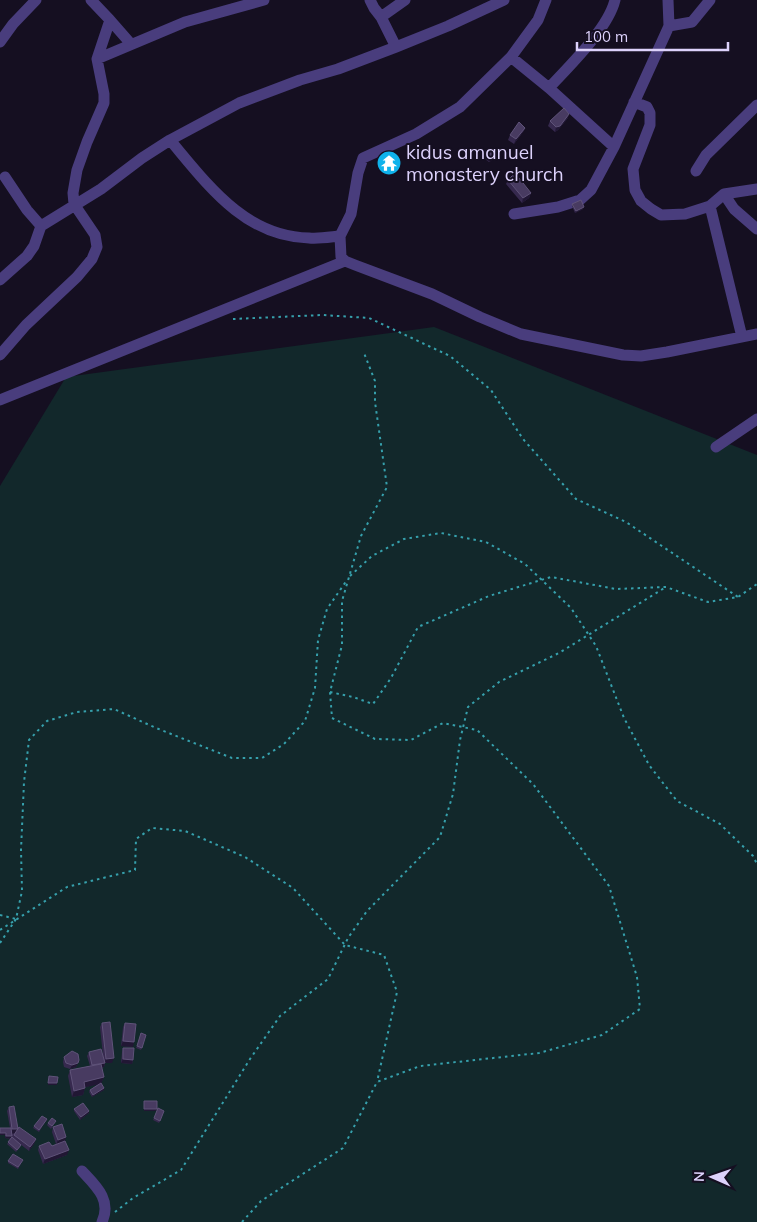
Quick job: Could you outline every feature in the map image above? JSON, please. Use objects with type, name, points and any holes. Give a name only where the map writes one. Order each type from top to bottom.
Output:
[{"type":"street","points":[[0,42],[13,24],[36,0]]},
{"type":"street","points":[[91,0],[131,44]]},
{"type":"street","points":[[96,59],[185,22],[264,0]]},
{"type":"street","points":[[370,0],[381,17],[396,48]]},
{"type":"street","points":[[381,17],[404,0]]},
{"type":"street","points":[[0,280],[27,256],[34,246],[41,226],[100,189],[170,140],[240,103],[300,80],[338,69],[396,48],[504,0]]},
{"type":"street","points":[[0,400],[341,248],[351,214],[358,173],[363,158],[368,154],[416,134],[453,111],[480,89],[511,57],[538,20],[546,0]]},
{"type":"street","points":[[549,88],[589,44],[604,23],[615,0]]},
{"type":"street","points":[[514,214],[558,207],[580,200],[591,190],[614,147],[669,26],[668,0]]},
{"type":"street","points":[[669,26],[692,22],[710,0]]},
{"type":"street","points":[[0,355],[26,325],[77,277],[92,259],[97,247],[95,235],[74,204],[73,193],[77,170],[104,103],[104,94],[96,59],[110,20]]},
{"type":"street","points":[[511,57],[549,88],[614,147]]},
{"type":"street","points":[[634,102],[647,107],[650,113],[650,125],[633,169],[635,190],[641,201],[651,209],[661,215],[686,214],[710,206],[724,194],[757,189]]},
{"type":"street","points":[[696,171],[706,155],[757,105]]},
{"type":"street","points":[[170,140],[218,196],[253,222],[286,235],[309,238],[341,248],[480,317],[522,334],[623,355],[641,356],[757,334]]},
{"type":"street","points":[[5,177],[27,210],[41,226]]},
{"type":"street","points":[[724,194],[734,208],[757,229]]},
{"type":"street","points":[[710,206],[742,337]]},
{"type":"street","points":[[716,447],[757,419]]},
{"type":"street","points":[[82,1171],[102,1193],[106,1208],[102,1221]]},
{"type":"path","points":[[227,319],[322,316],[369,318],[450,356],[492,390],[523,439],[576,499],[626,522],[738,597]]},
{"type":"path","points":[[364,353],[375,381],[375,402],[386,486],[362,536],[342,600],[342,644],[330,692],[332,718],[375,739],[411,740],[443,723],[477,730],[533,784],[609,886],[637,977],[640,1009],[602,1035],[539,1054],[420,1066],[377,1082]]},
{"type":"path","points":[[0,943],[16,919],[22,891],[21,850],[24,782],[29,740],[47,720],[77,712],[114,709],[232,758],[262,758],[284,744],[305,721],[315,688],[318,640],[328,609],[349,576],[372,556],[404,540],[441,533],[486,542],[525,564],[571,608],[596,646],[624,718],[648,765],[677,801],[720,824],[753,856],[757,864]]},
{"type":"path","points":[[330,692],[373,704],[391,678],[418,627],[490,596],[551,577],[616,589],[666,587],[708,602],[738,597],[757,584]]},
{"type":"path","points":[[102,1221],[133,1198],[181,1170],[250,1059],[280,1016],[328,980],[345,945],[366,911],[440,837],[453,794],[463,727],[468,707],[499,682],[559,653],[666,587]]},
{"type":"path","points":[[0,930],[67,886],[135,870],[136,839],[152,828],[186,832],[244,857],[293,888],[345,945],[384,955],[397,992],[377,1082],[343,1148],[261,1201],[242,1222]]},
{"type":"path","points":[[0,915],[16,919]]},
{"type":"green space","points":[[434,327],[757,455],[757,1222],[0,1222],[0,486],[66,377]]},
{"type":"building","points":[[564,108],[569,114],[560,126],[556,127],[550,121]]},
{"type":"building","points":[[519,122],[525,128],[516,139],[510,135]]},
{"type":"building","points":[[495,149],[500,153],[490,160],[486,157]]},
{"type":"building","points":[[515,173],[531,193],[523,198],[508,180]]},
{"type":"building","points":[[581,200],[584,207],[576,211],[572,204]]},
{"type":"building","points":[[110,1022],[114,1058],[106,1059],[102,1023]]},
{"type":"building","points":[[125,1023],[136,1024],[134,1042],[123,1041]]},
{"type":"building","points":[[141,1033],[146,1035],[142,1048],[137,1046]]},
{"type":"building","points":[[123,1048],[134,1048],[133,1060],[123,1059]]},
{"type":"building","points":[[101,1049],[105,1063],[92,1065],[89,1052]]},
{"type":"building","points":[[72,1051],[78,1054],[79,1060],[78,1063],[72,1065],[66,1063],[64,1057]]},
{"type":"building","points":[[101,1064],[104,1077],[84,1082],[85,1088],[74,1091],[70,1070]]},
{"type":"building","points":[[49,1076],[58,1077],[57,1083],[48,1083]]},
{"type":"building","points":[[101,1083],[104,1088],[93,1095],[90,1090]]},
{"type":"building","points":[[144,1101],[157,1101],[157,1109],[144,1109]]},
{"type":"building","points":[[83,1103],[89,1111],[81,1117],[74,1109]]},
{"type":"building","points":[[14,1106],[18,1129],[12,1129],[9,1107]]},
{"type":"building","points":[[158,1108],[164,1111],[160,1121],[154,1118]]},
{"type":"building","points":[[42,1116],[47,1119],[39,1130],[34,1126]]},
{"type":"building","points":[[52,1118],[56,1121],[52,1126],[48,1123]]},
{"type":"building","points":[[62,1124],[66,1137],[58,1140],[53,1127]]},
{"type":"building","points":[[19,1127],[36,1139],[30,1147],[14,1135]]},
{"type":"building","points":[[0,1128],[11,1128],[12,1136],[0,1133]]},
{"type":"building","points":[[12,1137],[21,1145],[17,1150],[8,1142]]},
{"type":"building","points":[[65,1141],[69,1150],[45,1159],[39,1146],[49,1142],[52,1146]]},
{"type":"building","points":[[13,1154],[23,1160],[18,1167],[8,1161]]},
{"type":"place","name":"kidus amanuel monastery church","points":[[389,163]]}]
